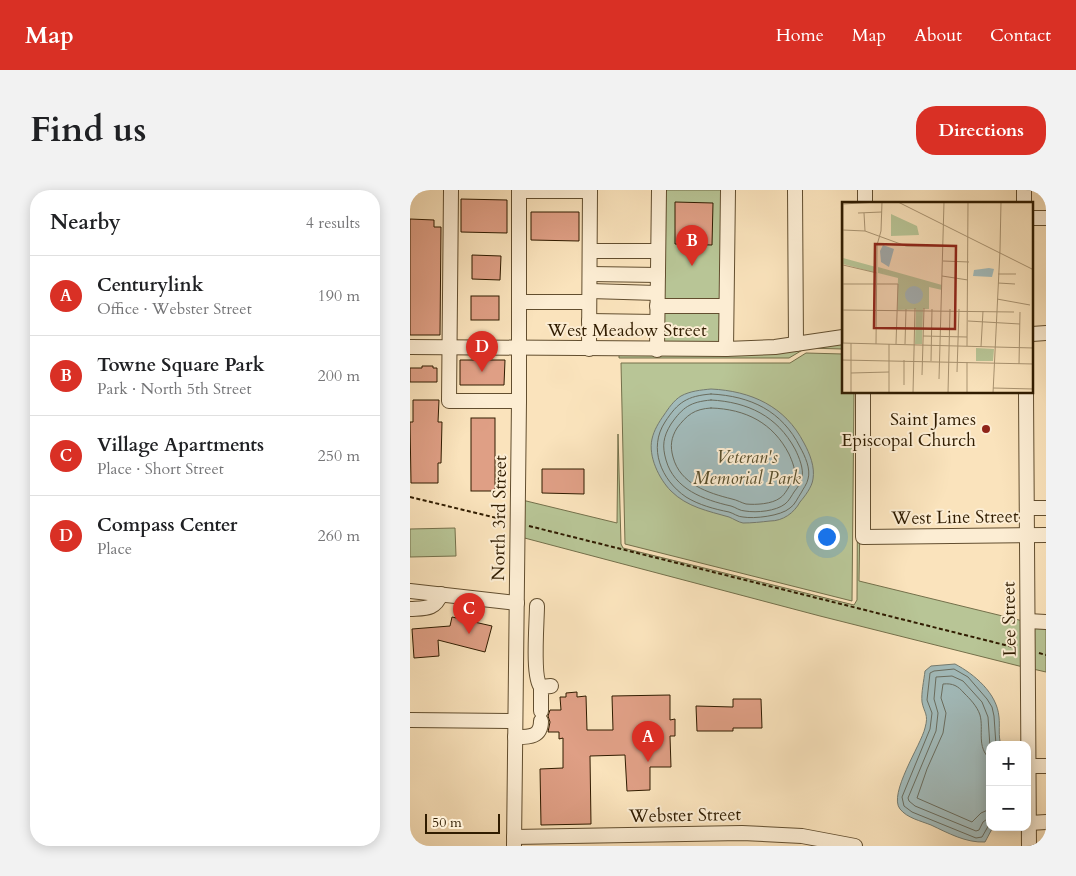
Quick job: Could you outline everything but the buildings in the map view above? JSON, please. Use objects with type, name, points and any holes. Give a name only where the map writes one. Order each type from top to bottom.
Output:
[{"type":"street","points":[[451,190],[449,401],[519,402]]},
{"type":"street","points":[[519,190],[590,191],[589,348]]},
{"type":"street","name":"North 3rd Street","points":[[514,842],[520,348],[519,190]]},
{"type":"street","points":[[656,350],[659,190]]},
{"type":"street","points":[[726,349],[728,190]]},
{"type":"street","points":[[795,190],[796,344]]},
{"type":"street","points":[[590,251],[658,251]]},
{"type":"street","points":[[590,274],[658,274]]},
{"type":"street","points":[[519,302],[589,297],[726,306]]},
{"type":"street","points":[[589,321],[657,322]]},
{"type":"street","name":"West Meadow Street","points":[[410,347],[726,349],[775,347],[842,337]]},
{"type":"street","name":"West Line Street","points":[[862,394],[862,522],[864,537],[1046,535]]},
{"type":"street","name":"Lee Street","points":[[1026,394],[1030,741]]},
{"type":"street","points":[[1027,508],[1046,508]]},
{"type":"street","points":[[410,591],[516,603]]},
{"type":"street","points":[[410,609],[433,606],[441,594]]},
{"type":"street","points":[[515,737],[536,735],[540,731],[546,686],[538,684],[536,672],[538,606]]},
{"type":"street","points":[[1028,621],[1046,622]]},
{"type":"street","points":[[410,720],[515,721]]},
{"type":"street","points":[[1031,766],[1046,766]]},
{"type":"street","points":[[1031,823],[1046,822]]},
{"type":"street","name":"Lee Street","points":[[1029,846],[1030,831]]},
{"type":"street","name":"Webster Street","points":[[514,842],[618,840],[742,833],[778,834],[823,843],[847,845]]},
{"type":"path","points":[[410,497],[1046,655]]},
{"type":"green space","points":[[664,190],[722,190],[720,343],[663,343]]},
{"type":"green space","points":[[842,337],[842,349],[806,348],[789,358],[619,358],[619,349]]},
{"type":"green space","name":"Veteran's Memorial Park","points":[[806,353],[842,354],[842,394],[854,394],[852,601],[625,544],[621,363],[790,363]]},
{"type":"green space","points":[[858,394],[862,394],[859,581],[1023,621],[1023,667],[820,616],[517,536],[518,499],[617,523],[618,434],[621,544],[623,548],[854,605],[857,600]]},
{"type":"green space","points":[[455,528],[456,556],[410,557],[410,529]]},
{"type":"green space","points":[[1033,624],[1046,627],[1046,672],[1033,669]]},
{"type":"water","points":[[711,389],[740,393],[765,403],[787,419],[804,443],[813,465],[812,482],[798,506],[788,516],[775,521],[741,523],[684,501],[671,491],[662,480],[655,467],[651,446],[657,426],[669,407],[678,398],[684,394]]},
{"type":"water","points":[[955,664],[970,673],[989,692],[997,708],[1000,741],[986,741],[986,831],[991,831],[985,842],[964,839],[914,819],[900,809],[897,802],[898,792],[906,769],[922,736],[926,723],[922,691],[925,671],[931,666]]},
{"type":"place","name":"Towne Square Park","points":[[692,266]]},
{"type":"place","name":"Compass Center","points":[[482,372]]},
{"type":"place","name":"Saint James Episcopal Church","points":[[986,429]]},
{"type":"place","name":"Village Apartments","points":[[469,634]]},
{"type":"place","name":"Centurylink","points":[[648,762]]}]
